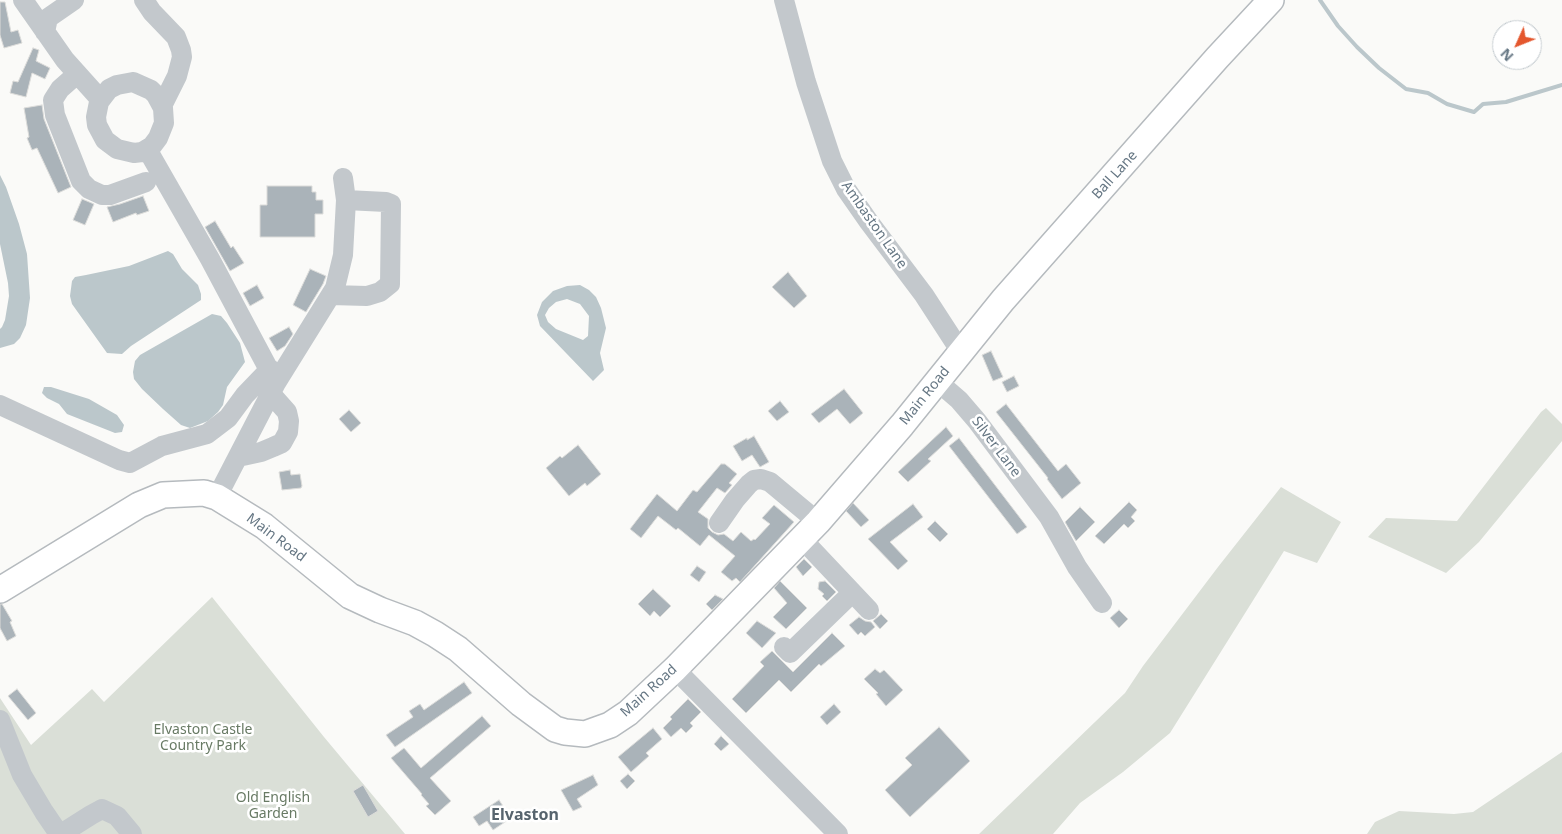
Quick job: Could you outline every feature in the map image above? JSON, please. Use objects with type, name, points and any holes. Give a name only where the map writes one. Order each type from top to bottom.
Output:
[{"type":"main road","name":"Ball Lane","points":[[961,352],[1003,300],[1271,0]]},
{"type":"main road","name":"Main Road","points":[[217,497],[264,526],[350,596],[372,607],[415,623],[450,644],[521,704],[555,729],[585,734],[610,725],[628,713],[675,669],[810,530],[902,425],[961,352]]},
{"type":"main road","points":[[0,590],[139,505],[163,495],[195,492],[217,497]]},
{"type":"street","points":[[23,0],[77,74],[100,99]]},
{"type":"street","points":[[45,32],[48,18],[74,0]]},
{"type":"street","points":[[144,0],[152,12],[176,37],[181,50],[182,57],[177,76],[162,106]]},
{"type":"street","name":"Ambaston Lane","points":[[784,0],[806,82],[832,161],[846,189],[924,295],[961,352]]},
{"type":"street","points":[[77,74],[60,89],[53,100],[54,115],[81,181],[89,189],[102,195],[146,182]]},
{"type":"street","points":[[133,82],[151,90],[162,106],[164,123],[152,146],[134,153],[124,152],[105,140],[97,125],[96,110],[100,99],[109,89],[117,85],[133,82]]},
{"type":"street","points":[[147,149],[210,259],[287,412],[289,421],[288,432],[282,443],[261,452],[238,457]]},
{"type":"street","points":[[217,497],[238,457],[272,382],[335,288],[343,255],[346,200],[343,178]]},
{"type":"street","points":[[332,295],[367,296],[380,292],[390,284],[391,204],[386,202],[346,200]]},
{"type":"street","name":"Silver Lane","points":[[937,381],[959,400],[977,421],[1049,517],[1076,567],[1102,603]]},
{"type":"street","points":[[0,405],[119,460],[130,463],[162,446],[206,434],[228,418],[245,395],[272,382]]},
{"type":"street","points":[[719,522],[735,500],[754,480],[761,479],[770,482],[863,598],[790,653],[784,646]]},
{"type":"street","points":[[675,669],[838,834]]},
{"type":"street","points":[[0,720],[22,775],[44,812],[60,834],[102,809],[117,816],[132,834]]},
{"type":"green space","points":[[1546,408],[1562,424],[1562,441],[1479,542],[1446,573],[1368,537],[1386,518],[1457,521]]},
{"type":"green space","points":[[1281,487],[1341,522],[1317,563],[1284,551],[1170,733],[1123,772],[1080,803],[1053,834],[979,834],[1125,693],[1143,666]]},
{"type":"green space","name":"Elvaston Castle Country Park","points":[[212,597],[324,737],[405,834],[0,834],[0,698],[31,745],[92,689],[104,702]]},
{"type":"green space","points":[[1562,752],[1562,834],[1367,834],[1375,822],[1399,811],[1454,814],[1473,812]]},
{"type":"shaded area","points":[[0,175],[19,224],[27,254],[30,298],[26,325],[20,338],[14,344],[0,348],[0,329],[5,320],[9,296],[0,244]]},
{"type":"shaded area","points":[[168,251],[173,254],[182,269],[198,285],[201,300],[131,346],[122,354],[107,353],[72,304],[70,296],[72,281],[75,277],[129,266]]},
{"type":"shaded area","points":[[580,285],[589,290],[596,297],[601,308],[606,328],[600,353],[604,370],[593,381],[540,326],[537,315],[542,302],[553,291],[567,286]],"holes":[[[567,299],[580,304],[589,316],[588,336],[583,340],[556,329],[548,322],[545,315],[556,302]]]},
{"type":"shaded area","points":[[212,314],[221,316],[227,323],[240,343],[245,362],[227,387],[223,405],[218,412],[208,421],[190,428],[181,425],[142,389],[134,379],[135,361],[140,355]]},
{"type":"shaded area","points":[[44,387],[51,387],[89,399],[117,415],[124,425],[122,432],[115,433],[67,414],[59,404],[42,393]]},
{"type":"building","points":[[0,2],[5,2],[11,32],[18,30],[22,43],[4,48],[0,35]]},
{"type":"building","points":[[33,48],[39,50],[36,61],[50,68],[45,79],[32,73],[26,97],[10,93],[13,81],[18,82]]},
{"type":"building","points":[[42,105],[44,119],[71,187],[58,193],[37,148],[32,150],[27,138],[29,137],[24,108]]},
{"type":"building","points":[[267,186],[312,186],[312,192],[316,192],[316,200],[323,200],[323,214],[315,214],[315,237],[260,237],[260,205],[267,205]]},
{"type":"building","points":[[143,196],[149,211],[137,215],[136,213],[113,222],[107,207]]},
{"type":"building","points":[[82,199],[94,204],[85,225],[73,220]]},
{"type":"building","points":[[215,221],[231,248],[233,246],[244,263],[230,271],[205,227]]},
{"type":"building","points":[[310,269],[326,276],[306,312],[293,305]]},
{"type":"building","points":[[788,272],[807,296],[794,308],[772,287]]},
{"type":"building","points":[[257,285],[264,298],[250,306],[243,293]]},
{"type":"building","points":[[289,327],[293,334],[285,346],[277,351],[269,338]]},
{"type":"building","points":[[991,351],[1003,377],[993,381],[982,355]]},
{"type":"building","points":[[1014,376],[1019,386],[1007,392],[1002,382]]},
{"type":"building","points":[[844,389],[863,413],[850,424],[837,409],[819,423],[811,414]]},
{"type":"building","points":[[780,401],[789,412],[777,421],[768,411]]},
{"type":"building","points":[[1006,404],[1058,471],[1066,464],[1081,483],[1062,499],[1048,478],[996,412]]},
{"type":"building","points":[[349,410],[361,423],[351,432],[339,419]]},
{"type":"building","points":[[946,427],[953,436],[928,459],[931,461],[908,482],[898,472]]},
{"type":"building","points":[[754,436],[769,462],[760,467],[752,455],[742,461],[733,446]]},
{"type":"building","points":[[959,438],[1027,527],[1017,534],[949,446]]},
{"type":"building","points":[[578,445],[601,474],[587,486],[585,483],[569,496],[546,468],[560,456],[562,458]]},
{"type":"building","points":[[721,464],[725,464],[737,474],[729,483],[732,485],[725,493],[717,488],[698,512],[708,519],[708,528],[712,532],[718,535],[724,534],[733,541],[741,532],[751,541],[755,540],[770,524],[762,518],[774,505],[794,522],[740,582],[736,578],[732,581],[721,572],[735,556],[709,535],[700,546],[678,528],[676,530],[658,516],[641,538],[630,529],[657,494],[677,511],[693,490],[697,492]]},
{"type":"building","points":[[290,470],[291,475],[300,474],[302,486],[301,488],[282,490],[279,472]]},
{"type":"building","points":[[1129,502],[1137,510],[1131,517],[1135,521],[1128,528],[1124,524],[1104,544],[1095,536]]},
{"type":"building","points":[[853,503],[869,520],[861,527],[846,511]]},
{"type":"building","points":[[913,504],[923,517],[890,542],[908,561],[898,570],[868,539]]},
{"type":"building","points":[[1080,507],[1095,522],[1076,541],[1065,522]]},
{"type":"building","points":[[935,521],[948,534],[940,542],[927,529]]},
{"type":"building","points":[[804,559],[812,567],[803,576],[796,567]]},
{"type":"building","points":[[697,566],[706,572],[699,582],[690,575]]},
{"type":"building","points":[[780,581],[807,608],[786,629],[773,617],[787,603],[774,588]]},
{"type":"building","points":[[825,581],[836,592],[827,601],[822,596],[824,594],[818,589],[819,582]]},
{"type":"building","points":[[653,589],[671,606],[660,617],[654,611],[650,616],[638,604]]},
{"type":"building","points":[[715,595],[723,599],[712,610],[706,604]]},
{"type":"building","points":[[0,604],[2,604],[12,621],[10,622],[16,636],[7,641],[0,628]]},
{"type":"building","points":[[1119,610],[1128,619],[1119,628],[1110,618]]},
{"type":"building","points":[[881,614],[888,621],[880,629],[873,621]]},
{"type":"building","points":[[859,617],[871,622],[875,627],[865,636],[861,632],[858,635],[849,625]]},
{"type":"building","points":[[757,621],[776,633],[762,648],[746,633]]},
{"type":"building","points":[[832,633],[845,646],[821,666],[819,664],[791,692],[779,680],[746,713],[732,699],[764,666],[760,662],[772,651],[793,672]]},
{"type":"building","points":[[875,669],[880,673],[884,670],[903,690],[886,706],[876,694],[878,693],[864,679]]},
{"type":"building","points":[[464,682],[472,693],[395,747],[386,735],[413,717],[409,711],[420,704],[424,710]]},
{"type":"building","points":[[17,689],[36,713],[28,720],[8,696]]},
{"type":"building","points":[[688,699],[701,712],[690,723],[693,726],[686,733],[681,728],[671,737],[663,728],[672,719],[670,717]]},
{"type":"building","points":[[834,704],[841,712],[827,725],[820,717]]},
{"type":"building","points":[[482,716],[491,726],[430,778],[451,801],[435,815],[426,806],[429,804],[422,794],[391,758],[404,748],[421,768]]},
{"type":"building","points":[[939,727],[970,761],[910,817],[885,790],[912,765],[905,758]]},
{"type":"building","points":[[653,728],[662,739],[646,753],[649,756],[631,772],[618,757]]},
{"type":"building","points":[[721,736],[729,744],[721,751],[714,744]]},
{"type":"building","points":[[628,774],[635,781],[627,789],[620,781]]},
{"type":"building","points":[[593,775],[598,785],[577,799],[582,807],[573,811],[561,790]]},
{"type":"building","points":[[363,785],[378,811],[368,817],[353,791]]},
{"type":"building","points":[[499,800],[511,818],[493,830],[487,821],[479,826],[473,817]]},
{"type":"waterway","points":[[1320,0],[1338,26],[1379,68],[1406,89],[1428,93],[1447,104],[1474,112],[1483,104],[1506,102],[1562,85]]},
{"type":"district","name":"Elvaston","points":[[525,815]]},
{"type":"park label","name":"Old English Garden","points":[[273,806]]}]
